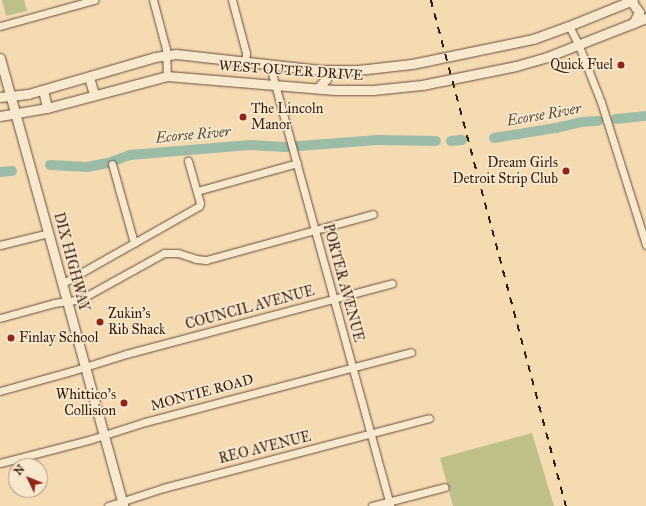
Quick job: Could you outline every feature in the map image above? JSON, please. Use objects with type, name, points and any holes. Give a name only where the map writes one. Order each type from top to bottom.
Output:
[{"type":"main road","name":"WEST OUTER DRIVE","points":[[0,97],[42,90],[155,57],[176,54],[270,66],[325,71],[358,70],[412,64],[507,45],[569,26],[632,0]]},
{"type":"main road","points":[[632,0],[639,12],[633,24]]},
{"type":"main road","name":"WEST OUTER DRIVE","points":[[0,116],[47,108],[167,76],[334,90],[362,90],[422,85],[516,66],[557,54],[646,18]]},
{"type":"main road","name":"DIX HIGHWAY","points":[[0,58],[123,504]]},
{"type":"main road","points":[[318,88],[326,79],[325,71]]},
{"type":"main road","points":[[89,77],[94,95]]},
{"type":"main road","points":[[42,90],[47,108]]},
{"type":"street","points":[[0,26],[94,0]]},
{"type":"street","points":[[153,0],[166,55],[167,76]]},
{"type":"street","points":[[232,0],[246,53],[245,62]]},
{"type":"street","points":[[569,26],[579,46],[601,102],[646,245]]},
{"type":"street","name":"PORTER AVENUE","points":[[270,66],[389,504]]},
{"type":"street","points":[[62,283],[200,205],[188,161]]},
{"type":"street","points":[[197,191],[297,163]]},
{"type":"street","points":[[112,164],[134,243]]},
{"type":"street","points":[[0,318],[67,301],[81,299],[164,253],[178,253],[196,259],[206,260],[316,231],[373,214]]},
{"type":"street","points":[[0,245],[49,233]]},
{"type":"street","name":"COUNCIL AVENUE","points":[[0,391],[85,366],[392,283]]},
{"type":"street","name":"MONTIE ROAD","points":[[0,463],[104,435],[145,422],[411,352]]},
{"type":"street","name":"REO AVENUE","points":[[108,506],[123,504],[163,488],[429,418]]},
{"type":"street","points":[[372,506],[389,504],[445,487]]},
{"type":"green space","points":[[2,0],[24,0],[27,11],[6,16]]},
{"type":"green space","points":[[532,433],[554,506],[453,506],[440,458]]},
{"type":"waterway","name":"Ecorse River","points":[[616,119],[646,116]]},
{"type":"waterway","name":"Ecorse River","points":[[494,138],[556,128],[582,122],[598,121]]},
{"type":"waterway","name":"Ecorse River","points":[[50,165],[87,167],[108,163],[130,155],[250,145],[286,147],[378,140],[436,141]]},
{"type":"waterway","name":"Ecorse River","points":[[451,141],[462,140]]},
{"type":"waterway","name":"Ecorse River","points":[[0,172],[12,171]]},
{"type":"railway","points":[[431,0],[566,506]]},
{"type":"place","name":"Quick Fuel","points":[[621,65]]},
{"type":"place","name":"The Lincoln Manor","points":[[243,117]]},
{"type":"place","name":"Dream Girls Detroit Strip Club","points":[[566,171]]},
{"type":"place","name":"Zukin's Rib Shack","points":[[100,322]]},
{"type":"place","name":"Finlay School","points":[[11,338]]},
{"type":"place","name":"Whittico's Collision","points":[[124,403]]}]
